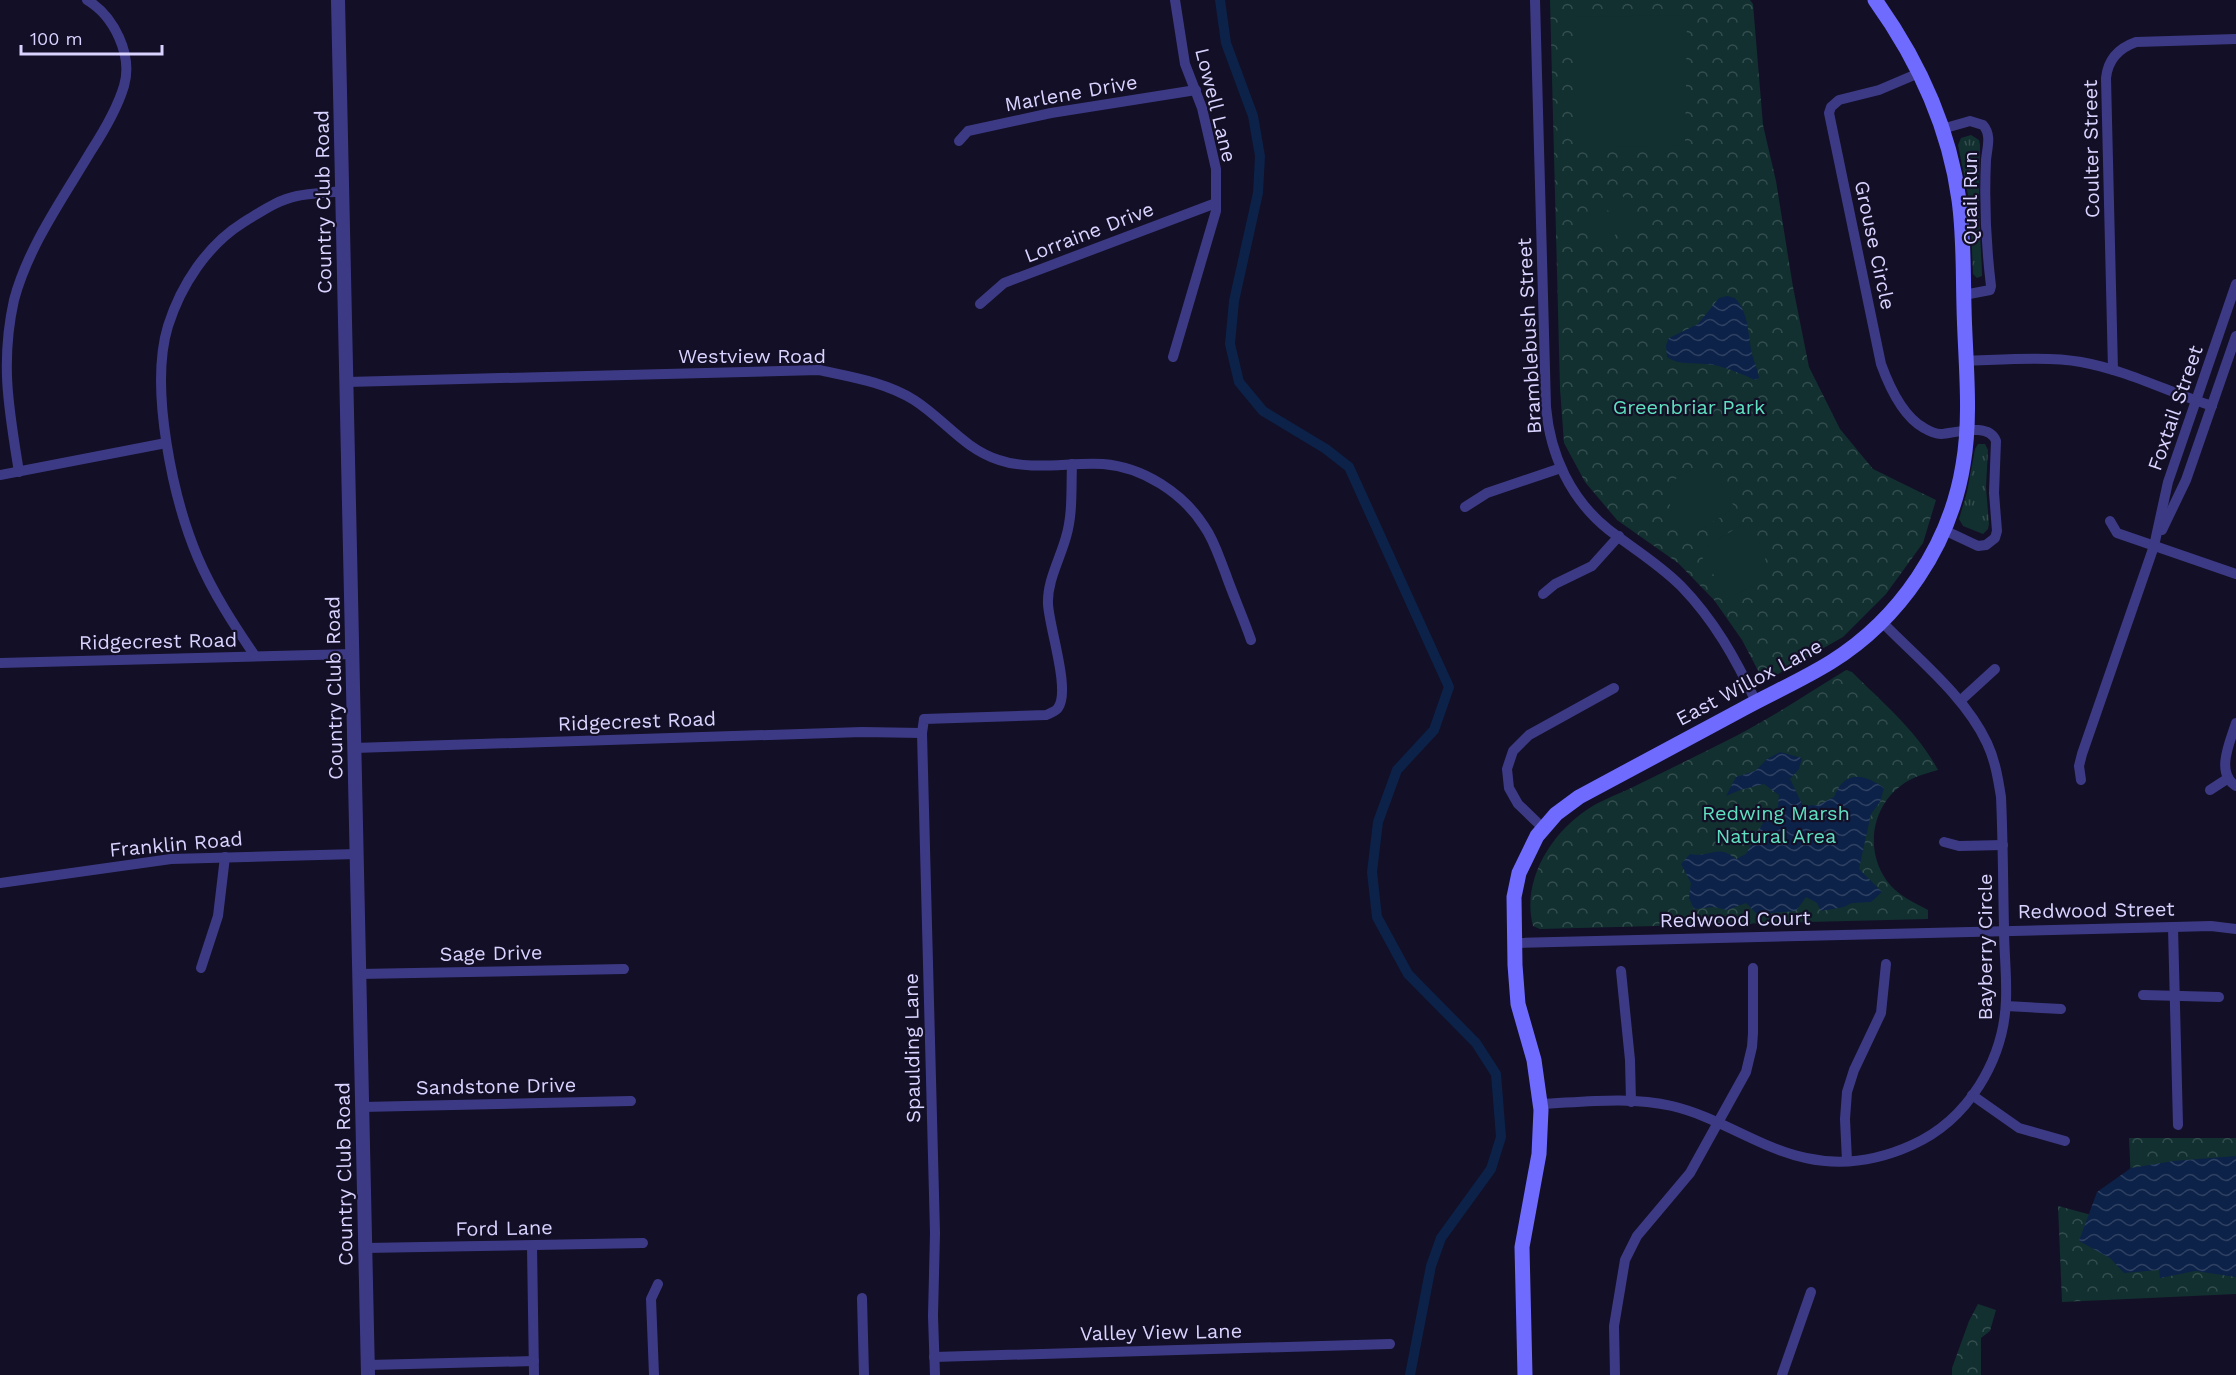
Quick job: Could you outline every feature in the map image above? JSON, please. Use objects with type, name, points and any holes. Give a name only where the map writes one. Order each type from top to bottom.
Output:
[{"type":"main road","name":"East Willox Lane","points":[[1525,1375],[1522,1246],[1539,1154],[1541,1104],[1534,1060],[1518,1004],[1515,943],[1516,883],[1526,854],[1543,828],[1556,814],[1579,797],[1831,662],[1857,644],[1882,622],[1921,574],[1944,530],[1961,477],[1967,430],[1964,295],[1959,203],[1953,165],[1942,129],[1919,73],[1900,37],[1875,0]]},
{"type":"street","points":[[19,472],[6,387],[5,345],[14,299],[32,253],[110,120],[125,84],[125,57],[120,39],[106,16],[87,0]]},
{"type":"street","name":"Country Club Road","points":[[338,0],[368,1370]]},
{"type":"street","name":"Lowell Lane","points":[[1173,357],[1216,211],[1216,169],[1202,108],[1185,63],[1175,0]]},
{"type":"street","name":"Bramblebush Street","points":[[1535,0],[1546,407],[1549,431],[1561,468],[1584,506],[1601,523],[1664,570],[1705,613],[1728,646],[1755,702]]},
{"type":"street","name":"Coulter Street","points":[[2113,370],[2106,78],[2108,66],[2116,52],[2136,42],[2236,39]]},
{"type":"street","name":"Grouse Circle","points":[[1919,73],[1879,90],[1839,100],[1831,106],[1829,113],[1884,373],[1906,413],[1921,427],[1939,434],[1967,430]]},
{"type":"street","name":"Marlene Drive","points":[[959,141],[968,130],[1052,113],[1196,90]]},
{"type":"street","name":"Quail Run","points":[[1942,129],[1973,120],[1983,125],[1989,137],[1985,213],[1991,286],[1990,290],[1964,295]]},
{"type":"street","points":[[255,656],[230,618],[198,558],[177,500],[166,443],[162,388],[163,352],[168,326],[189,277],[205,256],[231,230],[274,204],[297,196],[342,191]]},
{"type":"street","name":"Lorraine Drive","points":[[980,304],[1004,283],[1216,203]]},
{"type":"street","name":"Foxtail Street","points":[[2081,780],[2079,766],[2082,754],[2154,546],[2168,482],[2236,284]]},
{"type":"street","name":"Foxtail Street","points":[[2154,546],[2186,480],[2236,336]]},
{"type":"street","points":[[1965,361],[2064,360],[2113,370],[2212,406]]},
{"type":"street","name":"Westview Road","points":[[346,382],[819,370],[867,380],[915,400],[974,449],[998,460],[1015,464],[1111,465],[1132,470],[1167,488],[1192,510],[1205,527],[1215,546],[1251,640]]},
{"type":"street","points":[[1944,530],[1978,546],[1993,541],[1997,531],[1994,493],[1995,438],[1989,432],[1967,430]]},
{"type":"street","points":[[0,475],[166,443]]},
{"type":"street","name":"Spaulding Lane","points":[[935,1375],[935,1233],[922,733],[924,719],[1046,715],[1058,707],[1062,701],[1059,662],[1051,630],[1048,603],[1050,584],[1067,536],[1071,510],[1072,464]]},
{"type":"street","points":[[1465,507],[1487,493],[1561,468]]},
{"type":"street","points":[[2110,520],[2117,533],[2236,574]]},
{"type":"street","points":[[1543,594],[1555,584],[1592,566],[1618,536]]},
{"type":"street","name":"Bayberry Circle","points":[[1541,1104],[1631,1102],[1672,1106],[1718,1123],[1788,1154],[1823,1161],[1847,1161],[1874,1158],[1917,1143],[1951,1119],[1972,1095],[1991,1065],[1999,1045],[2006,1006],[2001,797],[1993,757],[1977,725],[1959,701],[1882,622]]},
{"type":"street","name":"Ridgecrest Road","points":[[0,663],[352,654]]},
{"type":"street","points":[[1959,701],[1995,669]]},
{"type":"street","points":[[1543,828],[1511,794],[1507,775],[1510,757],[1528,735],[1614,688]]},
{"type":"street","points":[[2210,790],[2232,782],[2225,766],[2236,723]]},
{"type":"street","name":"Ridgecrest Road","points":[[354,748],[862,732],[922,733]]},
{"type":"street","points":[[1944,842],[1959,846],[2003,845]]},
{"type":"street","name":"Franklin Road","points":[[0,883],[171,859],[357,854]]},
{"type":"street","points":[[201,968],[218,916],[225,857]]},
{"type":"street","name":"Redwood Street","points":[[1956,932],[2211,926],[2236,929]]},
{"type":"street","points":[[2173,927],[2178,1125]]},
{"type":"street","name":"Redwood Court","points":[[1515,943],[1956,932]]},
{"type":"street","points":[[1847,1161],[1845,1119],[1847,1092],[1854,1070],[1881,1013],[1886,964]]},
{"type":"street","points":[[1615,1375],[1614,1326],[1625,1260],[1637,1236],[1690,1173],[1742,1079],[1750,1060],[1753,1033],[1753,968]]},
{"type":"street","name":"Sage Drive","points":[[359,974],[624,969]]},
{"type":"street","points":[[1621,971],[1630,1060],[1631,1102]]},
{"type":"street","points":[[2143,995],[2219,997]]},
{"type":"street","points":[[2006,1006],[2061,1010]]},
{"type":"street","points":[[1972,1095],[2019,1128],[2065,1141]]},
{"type":"street","name":"Sandstone Drive","points":[[362,1107],[631,1101]]},
{"type":"street","name":"Ford Lane","points":[[365,1248],[643,1244]]},
{"type":"street","points":[[532,1246],[534,1375]]},
{"type":"street","points":[[654,1375],[651,1299],[658,1284]]},
{"type":"street","points":[[1782,1375],[1811,1292]]},
{"type":"street","points":[[862,1298],[864,1375]]},
{"type":"street","name":"Valley View Lane","points":[[934,1357],[1390,1344]]},
{"type":"street","points":[[368,1370],[534,1361]]},
{"type":"green space","name":"Greenbriar Park","points":[[1550,0],[1750,0],[1753,4],[1763,125],[1776,181],[1809,367],[1840,429],[1873,469],[1936,500],[1923,543],[1886,594],[1843,637],[1764,682],[1742,640],[1714,600],[1678,563],[1617,520],[1585,482],[1564,443],[1560,389]]},
{"type":"green space","points":[[1687,15],[1685,145],[1577,148],[1575,17]]},
{"type":"green space","points":[[1971,135],[1979,140],[1980,145],[1979,211],[1982,276],[1977,278],[1973,274],[1970,205],[1958,145],[1961,138]]},
{"type":"green space","points":[[1618,191],[1642,218],[1627,231],[1603,205]]},
{"type":"green space","points":[[1595,210],[1616,234],[1605,244],[1583,220]]},
{"type":"green space","points":[[1978,444],[1985,444],[1988,450],[1986,487],[1989,524],[1983,534],[1963,526],[1959,519]]},
{"type":"green space","points":[[1691,470],[1704,470],[1715,474],[1735,508],[1694,534],[1686,533],[1668,498],[1668,490],[1672,483],[1679,476]]},
{"type":"green space","points":[[1743,524],[1755,536],[1763,550],[1765,565],[1763,573],[1754,584],[1729,598],[1702,557],[1703,549]]},
{"type":"green space","name":"Redwing Marsh Natural Area","points":[[1846,670],[1852,672],[1899,718],[1930,756],[1938,770],[1916,777],[1891,795],[1876,822],[1874,837],[1879,867],[1887,881],[1900,894],[1928,910],[1928,919],[1540,929],[1533,926],[1530,909],[1535,876],[1551,845],[1575,819],[1598,803],[1750,728]]},
{"type":"green space","points":[[2129,1138],[2236,1138],[2236,1294],[2062,1302],[2058,1206],[2133,1226]]},
{"type":"green space","points":[[1978,1304],[1996,1310],[1990,1331],[1981,1338],[1981,1375],[1952,1375],[1952,1368],[1969,1321]]},
{"type":"water","points":[[1727,296],[1735,298],[1743,310],[1758,372],[1759,378],[1755,380],[1719,366],[1683,363],[1667,357],[1666,345],[1669,338],[1698,324],[1719,298]]},
{"type":"water","points":[[1780,752],[1802,758],[1799,769],[1790,779],[1803,806],[1818,805],[1834,797],[1838,788],[1849,778],[1869,779],[1884,788],[1880,802],[1871,814],[1859,869],[1882,892],[1871,902],[1852,903],[1844,907],[1821,911],[1817,903],[1806,897],[1796,911],[1757,914],[1746,903],[1727,910],[1714,907],[1694,909],[1689,898],[1691,883],[1681,864],[1690,854],[1719,851],[1736,859],[1746,854],[1764,821],[1777,816],[1779,795],[1764,784],[1726,796],[1736,777],[1755,771],[1767,759]]},
{"type":"water","points":[[2236,1156],[2236,1277],[2195,1271],[2160,1278],[2159,1270],[2124,1273],[2110,1258],[2079,1241],[2097,1192],[2131,1168],[2173,1161]]},
{"type":"waterway","points":[[1220,0],[1226,43],[1253,116],[1260,156],[1258,193],[1234,301],[1230,344],[1239,382],[1263,411],[1326,449],[1349,467],[1449,687],[1434,730],[1397,770],[1378,822],[1372,872],[1377,917],[1408,974],[1476,1043],[1496,1074],[1501,1137],[1491,1169],[1441,1238],[1431,1266],[1410,1375]]}]
